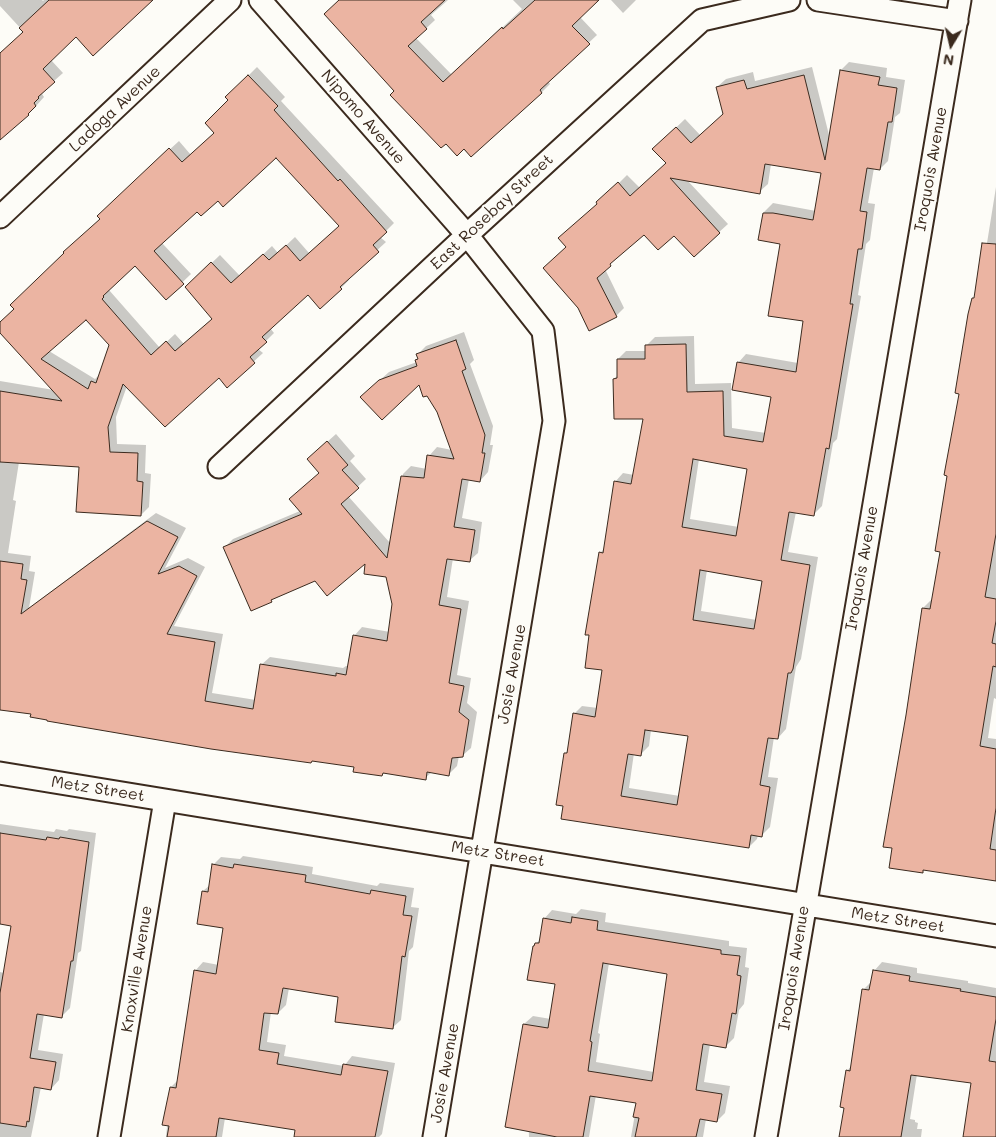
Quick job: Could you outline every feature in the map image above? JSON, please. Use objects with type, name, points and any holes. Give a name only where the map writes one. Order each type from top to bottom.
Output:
[{"type":"street","name":"Ladoga Avenue","points":[[0,217],[230,0]]},
{"type":"street","name":"Nipomo Avenue","points":[[260,0],[467,235]]},
{"type":"street","name":"East Rosebay Street","points":[[219,467],[467,235],[702,20],[789,0]]},
{"type":"street","points":[[818,0],[957,21]]},
{"type":"street","name":"Iroquois Avenue","points":[[766,1137],[960,0]]},
{"type":"street","name":"Josie Avenue","points":[[434,1137],[554,421],[542,331],[467,235]]},
{"type":"street","name":"Metz Street","points":[[0,773],[996,936]]},
{"type":"street","name":"Knoxville Avenue","points":[[108,1137],[165,800]]},
{"type":"building","points":[[49,0],[153,0],[93,56],[76,37],[43,69],[55,82],[38,97],[34,103],[36,106],[29,115],[0,140],[0,53],[23,32],[19,28]]},
{"type":"building","points":[[339,0],[445,0],[421,22],[427,29],[408,46],[443,82],[502,27],[503,29],[535,0],[599,0],[572,26],[590,44],[540,90],[542,93],[471,157],[464,149],[457,156],[446,144],[441,148],[390,95],[394,91],[324,14]]},
{"type":"building","points":[[840,70],[880,77],[878,85],[897,88],[892,122],[888,122],[880,170],[867,168],[860,211],[867,212],[862,249],[858,249],[850,304],[853,304],[829,449],[826,448],[814,516],[789,512],[781,560],[810,565],[793,669],[791,673],[788,673],[778,739],[768,738],[760,785],[770,787],[762,837],[751,835],[749,848],[561,819],[563,806],[556,805],[564,753],[567,753],[573,713],[595,717],[602,670],[585,668],[589,635],[585,635],[599,552],[603,553],[614,481],[631,484],[643,419],[614,419],[613,379],[617,378],[617,359],[645,359],[645,345],[686,344],[687,392],[723,391],[724,436],[763,442],[771,397],[732,390],[737,362],[796,372],[803,321],[768,316],[780,244],[758,240],[763,213],[813,220],[821,173],[765,164],[760,194],[670,178],[720,233],[694,257],[674,236],[658,250],[644,235],[610,264],[611,266],[597,278],[617,317],[589,331],[578,308],[543,268],[566,247],[558,238],[597,204],[596,202],[618,182],[630,196],[666,163],[652,149],[676,127],[691,143],[723,114],[716,87],[744,80],[747,89],[804,75],[825,160]],"holes":[[[693,459],[747,469],[736,536],[682,527]],[[700,570],[762,581],[754,629],[693,620]],[[645,730],[688,736],[677,805],[621,796],[628,754],[641,756]]]},
{"type":"building","points":[[248,75],[278,106],[274,110],[338,181],[340,179],[387,232],[373,245],[379,252],[340,287],[342,289],[320,309],[308,295],[262,337],[267,342],[250,357],[255,363],[227,388],[219,378],[165,427],[123,384],[108,427],[110,452],[138,453],[137,481],[143,482],[141,516],[76,512],[79,467],[0,462],[0,391],[62,401],[0,333],[0,322],[14,309],[10,305],[63,252],[100,219],[97,216],[169,148],[182,162],[214,133],[205,123],[228,100],[225,97]],"holes":[[[276,158],[339,226],[300,261],[286,245],[269,260],[263,254],[231,283],[211,262],[185,287],[212,319],[175,351],[166,341],[151,355],[102,299],[103,296],[135,266],[166,300],[184,284],[154,251],[197,212],[201,216],[218,201],[223,207]],[[86,320],[109,345],[96,383],[91,381],[88,389],[41,359]]]},
{"type":"building","points":[[982,243],[996,244],[996,534],[985,597],[996,599],[996,621],[992,643],[996,644],[996,667],[993,666],[980,746],[996,749],[996,808],[990,849],[996,850],[996,881],[923,870],[923,873],[889,868],[892,848],[883,847],[922,608],[930,609],[940,552],[935,551],[947,476],[944,475],[959,394],[955,393],[968,314],[972,298],[974,298]]},
{"type":"building","points":[[456,340],[466,369],[462,371],[485,435],[482,453],[485,453],[480,482],[462,479],[454,527],[475,530],[470,562],[447,559],[439,605],[461,609],[449,683],[464,686],[459,712],[469,720],[463,757],[452,758],[449,776],[427,772],[426,780],[383,773],[382,776],[353,772],[354,767],[211,749],[47,721],[30,717],[31,714],[0,710],[0,561],[23,564],[21,579],[27,580],[21,614],[147,521],[178,537],[158,574],[179,566],[197,576],[167,634],[215,642],[205,701],[253,709],[260,664],[336,676],[336,673],[346,675],[353,635],[387,641],[392,604],[386,577],[364,574],[365,564],[327,596],[315,581],[251,611],[223,547],[302,514],[289,499],[319,473],[307,459],[327,441],[348,465],[342,470],[359,488],[341,504],[387,558],[401,476],[424,478],[427,455],[454,459],[437,412],[427,396],[423,397],[419,385],[382,420],[360,397],[379,380],[417,366],[415,360],[418,359],[416,354]]},
{"type":"building","points":[[0,833],[46,840],[47,837],[59,839],[60,837],[89,842],[73,961],[71,961],[62,1018],[37,1014],[30,1058],[56,1062],[51,1090],[34,1087],[29,1122],[27,1121],[26,1127],[0,1123],[0,993],[11,926],[0,924]]},
{"type":"building","points":[[212,864],[233,868],[234,864],[306,875],[305,882],[370,894],[371,890],[406,896],[403,915],[412,916],[405,957],[402,956],[393,1029],[335,1022],[338,997],[283,988],[278,1014],[264,1013],[259,1050],[279,1053],[277,1064],[341,1075],[343,1064],[388,1071],[375,1137],[294,1137],[295,1130],[219,1118],[216,1137],[167,1137],[169,1126],[162,1125],[170,1087],[176,1088],[194,970],[216,974],[223,928],[197,924],[202,891],[208,892]]},
{"type":"building","points":[[572,917],[598,921],[597,930],[721,950],[721,954],[740,956],[737,975],[741,976],[736,1014],[732,1013],[726,1048],[703,1044],[696,1090],[722,1094],[717,1122],[700,1119],[696,1137],[635,1137],[639,1118],[633,1117],[636,1103],[590,1096],[583,1137],[557,1137],[505,1127],[523,1024],[548,1028],[555,984],[527,980],[533,946],[535,943],[539,943],[543,918],[571,923]],"holes":[[[603,963],[667,974],[652,1081],[588,1071],[592,1042],[590,1041]]]},
{"type":"building","points":[[873,970],[910,976],[909,981],[961,989],[960,991],[996,997],[996,1019],[989,1061],[996,1062],[996,1137],[963,1137],[971,1083],[911,1075],[901,1137],[839,1137],[844,1108],[840,1107],[846,1070],[850,1071],[862,989],[869,990]]}]
